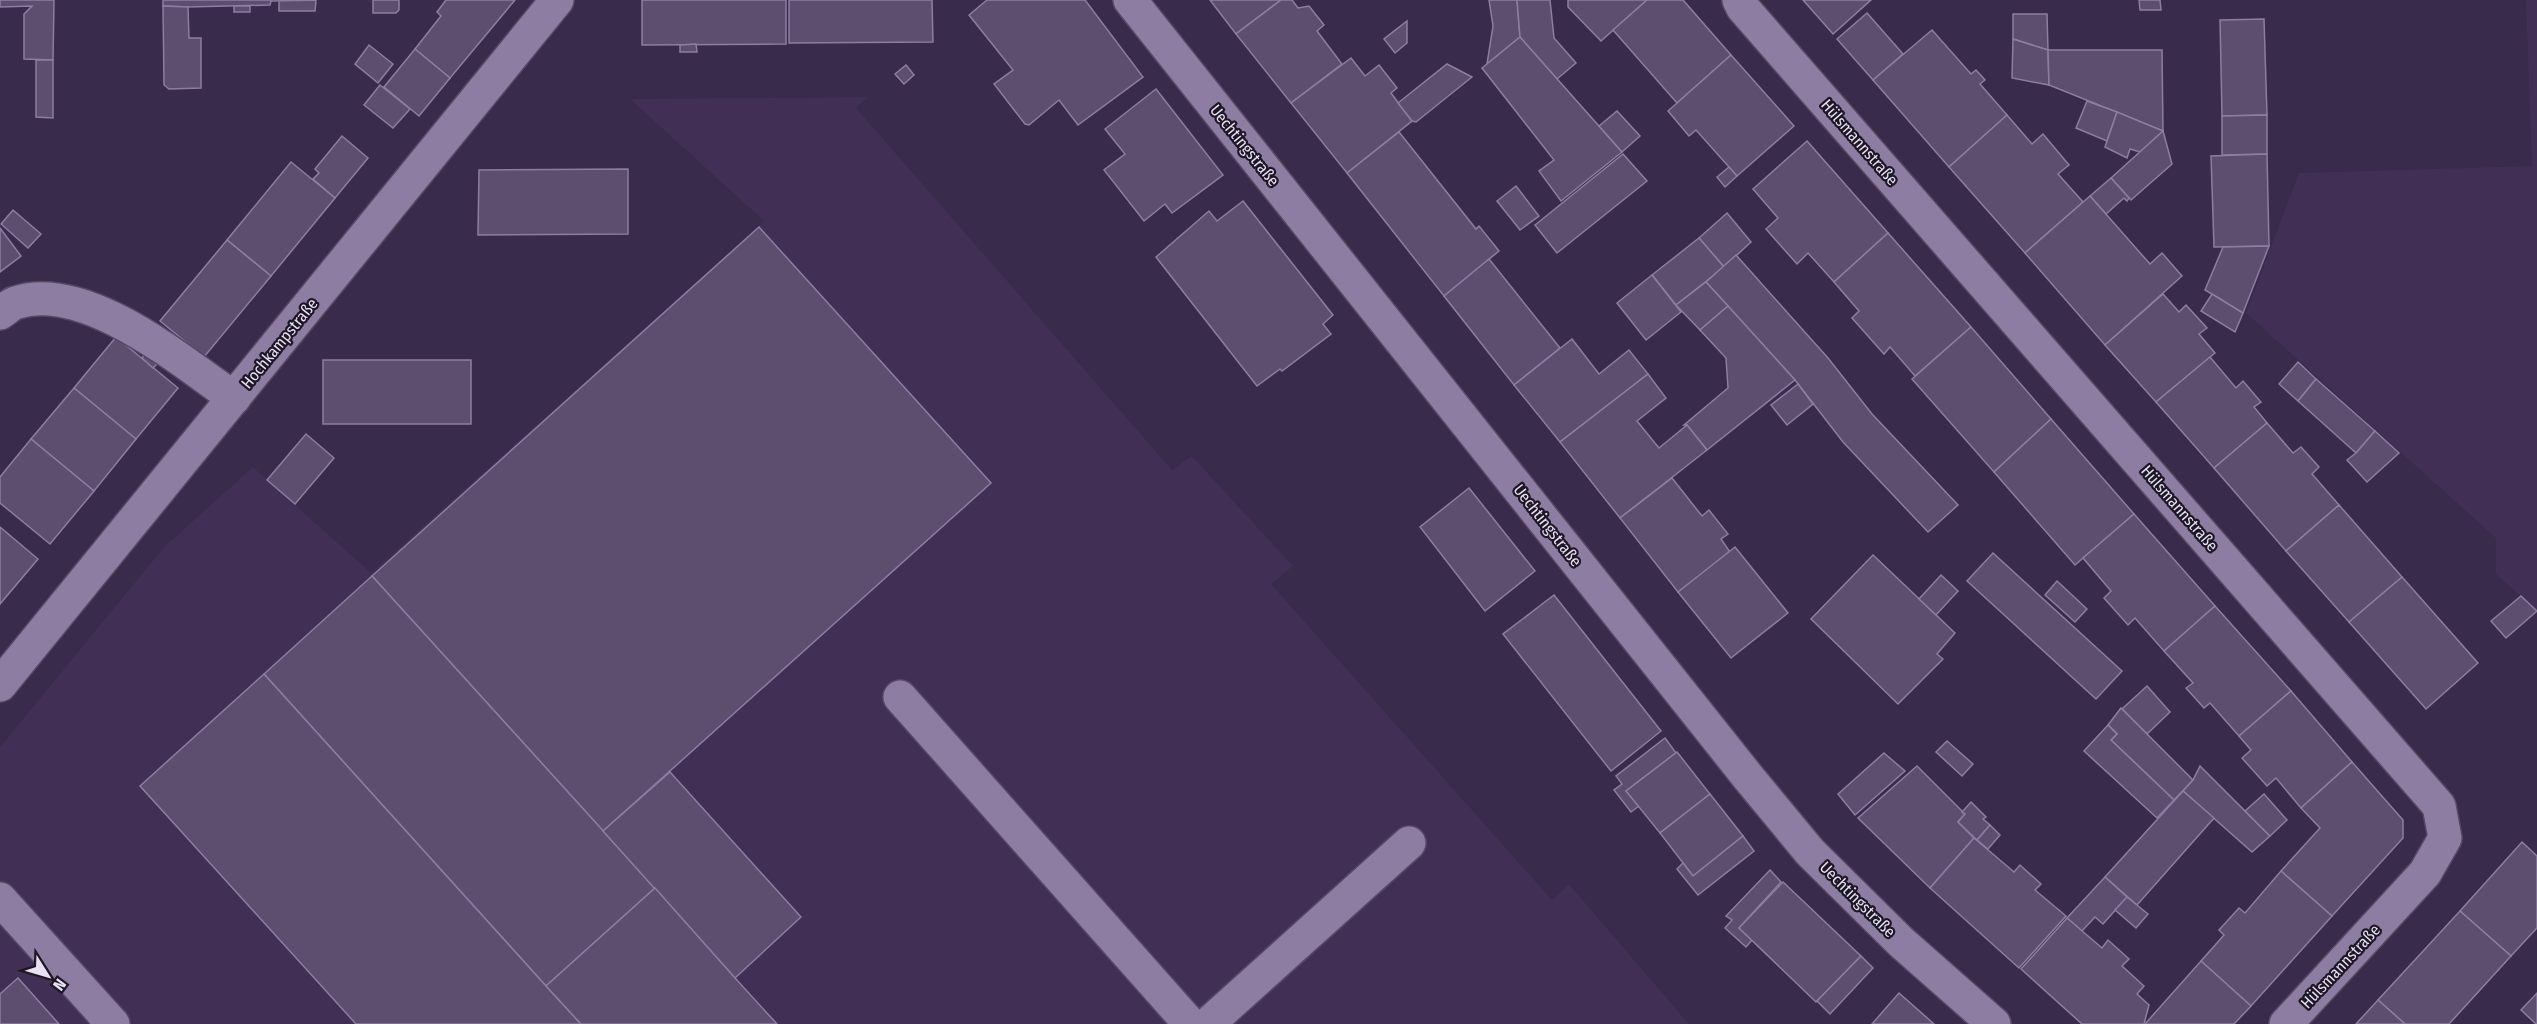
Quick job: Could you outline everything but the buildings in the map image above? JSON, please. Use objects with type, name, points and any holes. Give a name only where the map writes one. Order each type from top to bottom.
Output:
[{"type":"street","name":"Hochkampstraße","points":[[0,685],[557,0]]},
{"type":"street","name":"Uechtingstraße","points":[[1130,0],[1810,852],[1901,942],[1994,1024]]},
{"type":"street","name":"Hülsmannstraße","points":[[1738,0],[1758,26],[2439,806],[2445,838],[2425,873],[2286,1024]]},
{"type":"street","points":[[0,314],[14,303],[39,300],[77,304],[115,317],[234,398]]},
{"type":"street","points":[[900,697],[1190,1024]]},
{"type":"street","points":[[1208,1024],[1409,843]]},
{"type":"street","points":[[0,899],[113,1024]]},
{"type":"shaded area","points":[[2526,0],[2537,0],[2537,611],[2496,574],[2496,538],[2246,313],[2299,173],[2532,166]]},
{"type":"shaded area","points":[[868,97],[856,108],[1172,470],[1192,456],[1293,566],[1271,584],[1552,900],[1569,884],[1689,1024],[0,1024],[0,747],[165,546],[253,467],[371,573],[764,221],[630,99]]}]
